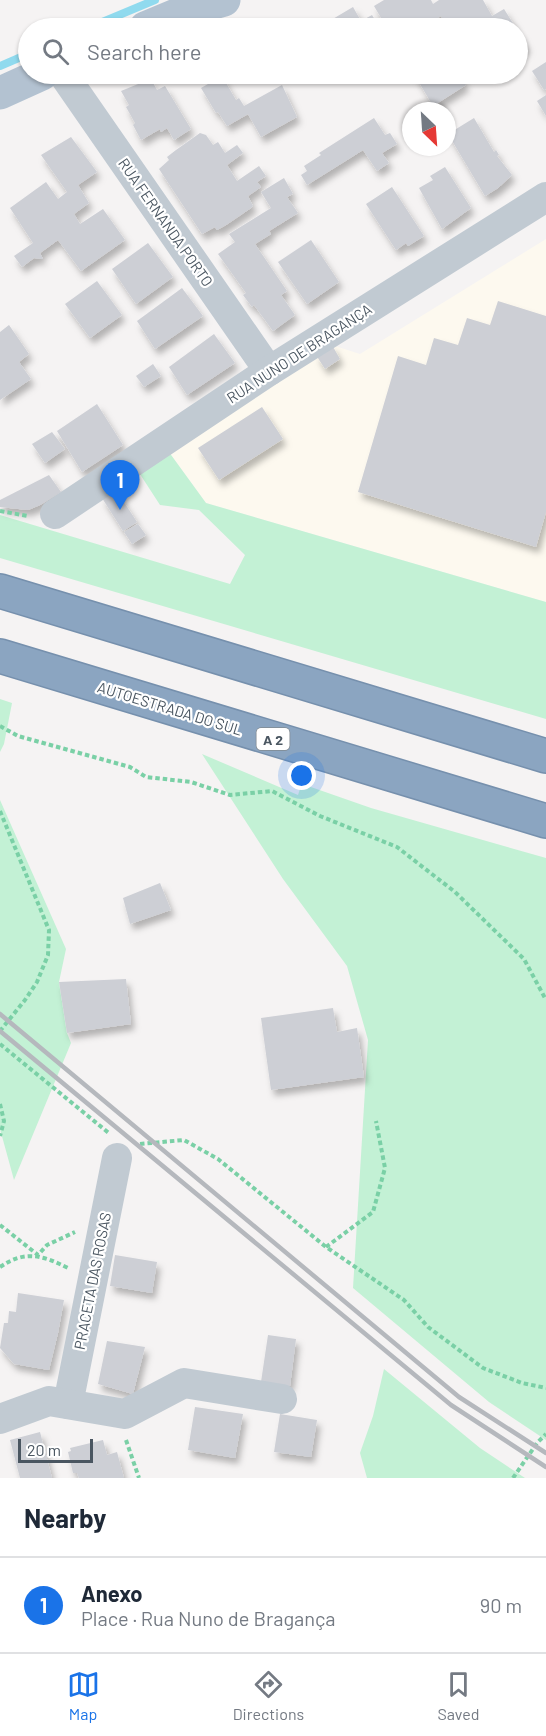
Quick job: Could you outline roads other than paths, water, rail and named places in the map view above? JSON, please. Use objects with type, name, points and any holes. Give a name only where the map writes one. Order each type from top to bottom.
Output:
[{"type":"highway","points":[[0,591],[546,756]]},
{"type":"highway","name":"AUTOESTRADA DO SUL","points":[[0,656],[546,821]]},
{"type":"main road","points":[[169,18],[224,0]]},
{"type":"main road","points":[[0,93],[20,84]]},
{"type":"street","name":"RUA FERNANDA PORTO","points":[[70,84],[269,371]]},
{"type":"street","name":"RUA NUNO DE BRAGANÇA","points":[[55,514],[269,371],[546,197]]},
{"type":"street","name":"PRACETA DAS ROSAS","points":[[68,1404],[104,1222],[122,1147]]},
{"type":"street","points":[[0,1419],[43,1402],[68,1404],[118,1414],[130,1413],[184,1383],[282,1399]]},
{"type":"waterway","points":[[112,18],[155,0]]},
{"type":"waterway","points":[[0,66],[18,58]]},
{"type":"railway","points":[[0,1014],[459,1397],[546,1453]]},
{"type":"railway","points":[[0,1031],[451,1405],[546,1467]]},
{"type":"place","name":"Anexo","points":[[120,510]]}]
